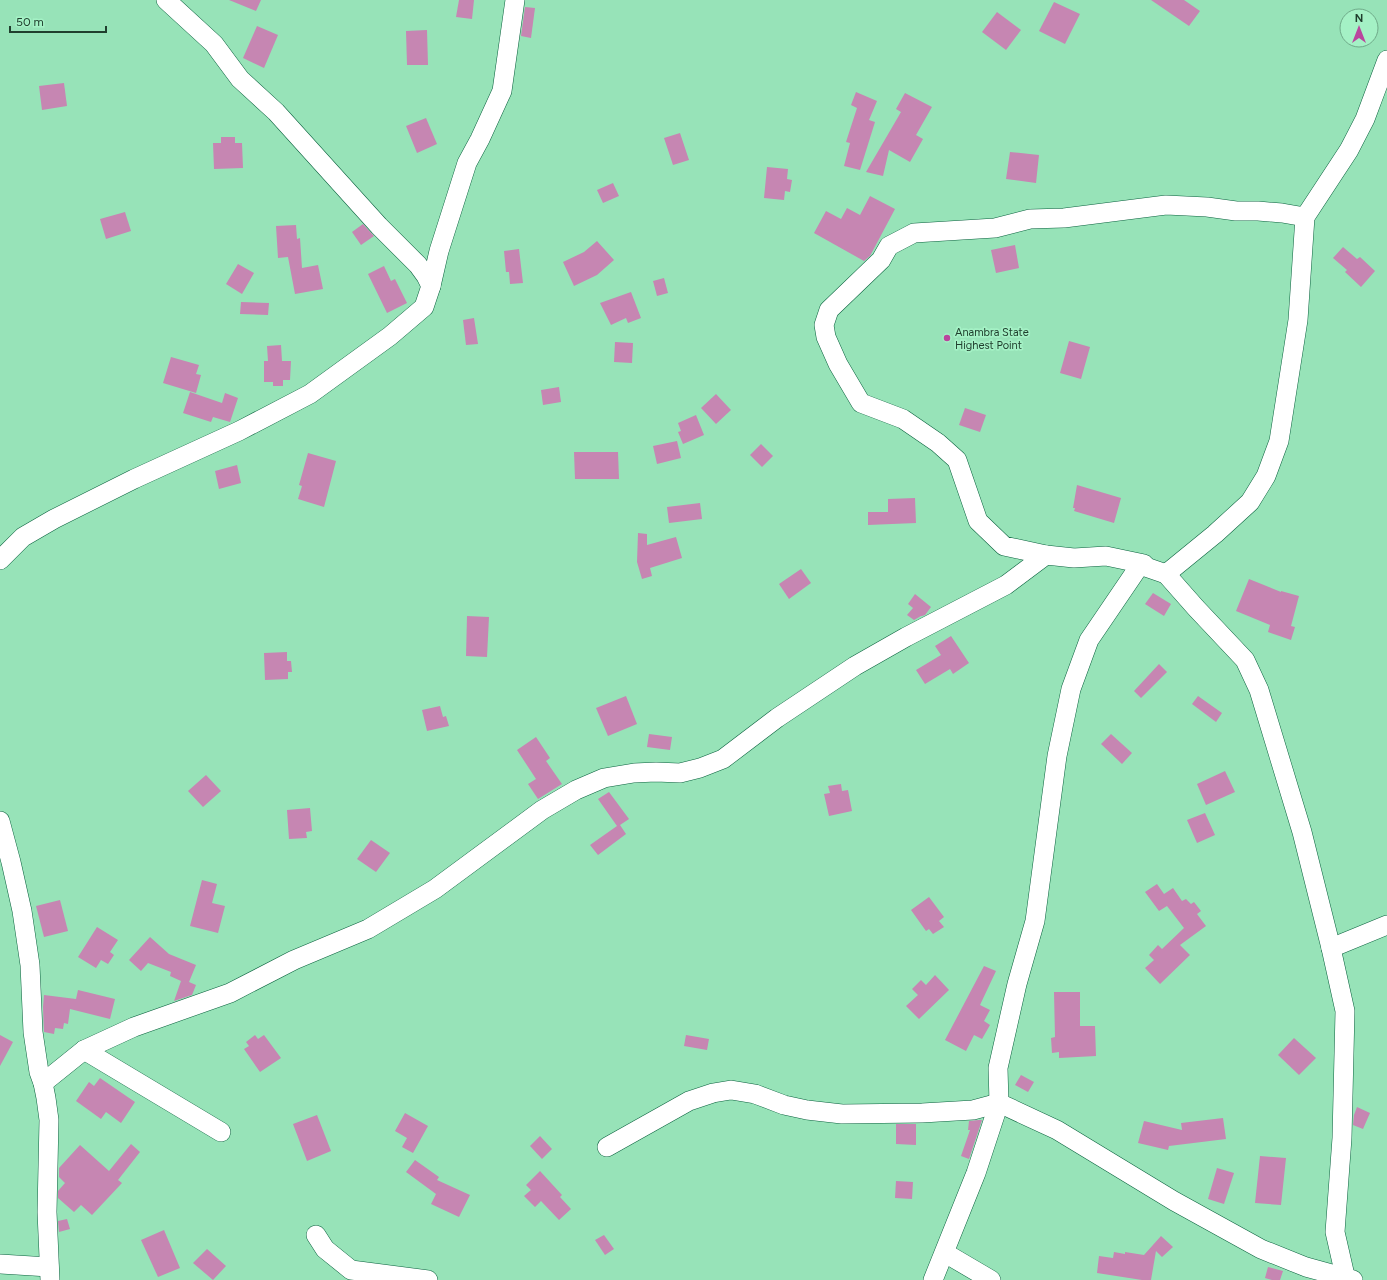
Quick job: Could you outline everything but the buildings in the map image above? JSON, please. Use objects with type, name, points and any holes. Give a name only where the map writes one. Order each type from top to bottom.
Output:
[{"type":"street","points":[[166,0],[214,44],[240,79],[276,112],[378,226],[418,265],[426,276],[430,286]]},
{"type":"street","points":[[0,560],[23,537],[54,519],[134,479],[239,431],[310,394],[390,336],[424,307],[439,251],[467,163],[502,92],[515,0]]},
{"type":"street","points":[[1166,574],[1215,534],[1250,502],[1266,476],[1279,441],[1298,320],[1305,217],[1352,144],[1365,119],[1387,60]]},
{"type":"street","points":[[933,1280],[976,1172],[998,1103],[998,1068],[1017,984],[1035,921],[1056,756],[1072,689],[1088,640],[1140,565],[1144,564],[1106,556],[1074,558],[1046,555],[1004,546],[978,521],[956,460],[938,443],[903,419],[861,403],[845,377],[826,337],[824,325],[829,310],[881,260],[889,246],[914,233],[995,228],[1030,219],[1064,218],[1166,205],[1207,207],[1236,211],[1264,211],[1305,217]]},
{"type":"street","points":[[43,1083],[84,1050],[134,1027],[230,993],[294,960],[368,929],[435,889],[542,810],[576,790],[604,778],[634,773],[680,773],[700,768],[723,759],[777,718],[856,666],[906,637],[1006,585],[1046,555]]},
{"type":"street","points":[[1140,565],[1166,574],[1245,660],[1259,690],[1302,832],[1345,1011],[1342,1138],[1335,1232],[1348,1279]]},
{"type":"street","points":[[0,821],[22,911],[30,965],[33,1032],[39,1072],[43,1083],[49,1120],[47,1212],[50,1274],[0,1264]]},
{"type":"street","points":[[1331,948],[1387,925]]},
{"type":"street","points":[[84,1050],[220,1132]]},
{"type":"street","points":[[607,1147],[689,1101],[713,1093],[731,1090],[755,1094],[784,1105],[807,1110],[842,1114],[922,1113],[972,1110],[998,1103],[1057,1130],[1174,1201],[1261,1249],[1306,1267],[1348,1279]]},
{"type":"street","points":[[316,1234],[325,1249],[351,1270],[428,1280]]},
{"type":"street","points":[[945,1253],[991,1280]]},
{"type":"place","name":"Anambra State Highest Point","points":[[947,338]]}]
